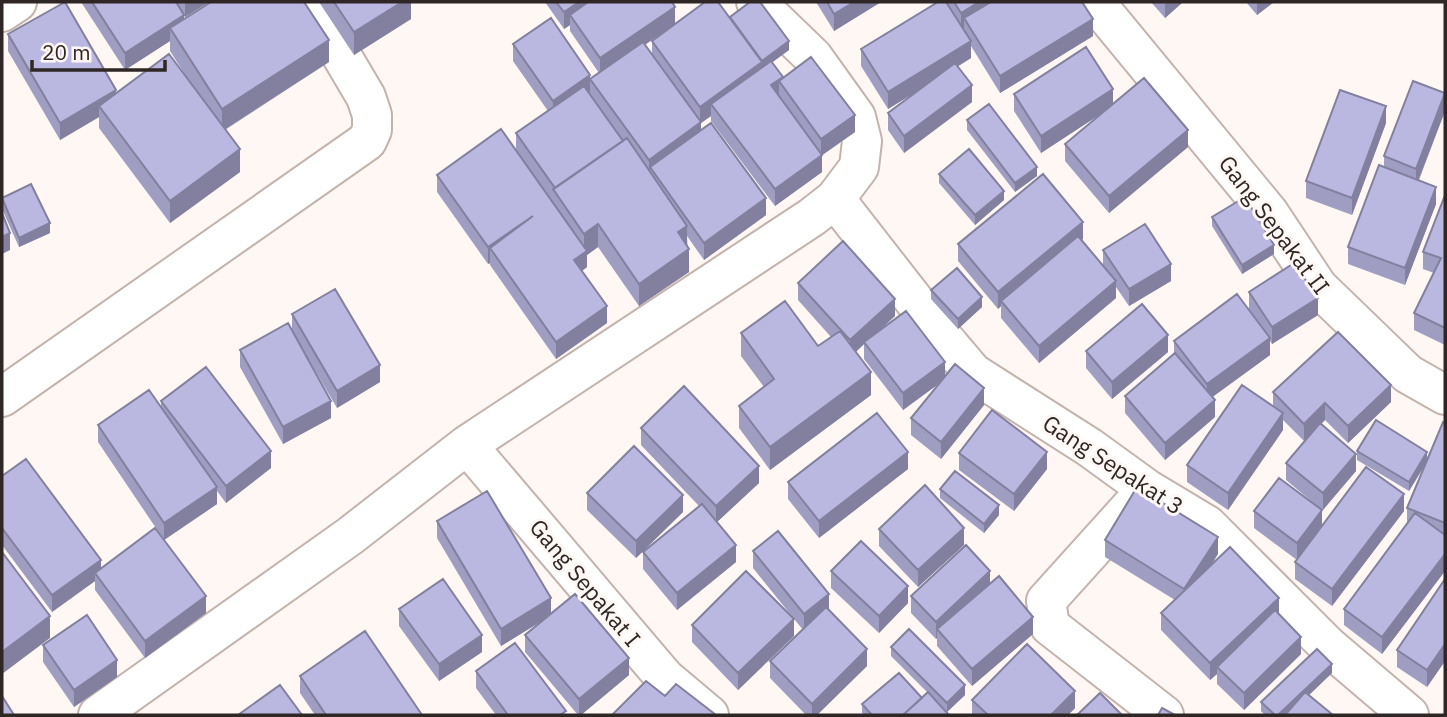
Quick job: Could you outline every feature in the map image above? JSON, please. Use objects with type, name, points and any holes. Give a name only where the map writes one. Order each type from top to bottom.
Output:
[{"type":"street","points":[[2,12],[17,2]]},
{"type":"street","points":[[2,397],[367,141],[372,130],[372,115],[366,97],[310,2]]},
{"type":"street","points":[[98,715],[350,536],[467,445],[835,200],[859,167],[862,141],[856,117],[813,57],[756,2]]},
{"type":"street","name":"Gang Sepakat II","points":[[1095,2],[1269,213],[1318,287],[1408,374],[1445,395]]},
{"type":"street","name":"Gang Sepakat 3","points":[[835,200],[974,373],[1089,447],[1147,489],[1207,524],[1328,646],[1409,715]]},
{"type":"street","name":"Gang Sepakat I","points":[[467,445],[665,678],[709,715]]},
{"type":"street","points":[[1147,489],[1046,601],[1046,613],[1050,626],[1164,715]]},
{"type":"street","points":[[632,701],[665,678]]},
{"type":"building","points":[[65,2],[116,90],[60,123],[8,34]]},
{"type":"building","points":[[92,2],[176,2],[184,15],[125,53]]},
{"type":"building","points":[[211,2],[304,2],[329,40],[222,109],[170,28]]},
{"type":"building","points":[[334,2],[402,2],[354,32]]},
{"type":"building","points":[[556,2],[579,2],[564,12]]},
{"type":"building","points":[[588,2],[672,2],[675,7],[600,58],[570,15]]},
{"type":"building","points":[[705,2],[718,2],[762,62],[700,107],[652,41]]},
{"type":"building","points":[[750,2],[760,2],[789,41],[762,61],[730,17]]},
{"type":"building","points":[[827,2],[854,2],[834,14]]},
{"type":"building","points":[[938,2],[946,2],[971,41],[888,92],[861,49]]},
{"type":"building","points":[[954,2],[979,2],[961,13]]},
{"type":"building","points":[[991,2],[1082,2],[1093,19],[1000,76],[964,18]]},
{"type":"building","points":[[551,18],[590,75],[553,101],[513,44]]},
{"type":"building","points":[[643,42],[701,122],[649,160],[590,79]]},
{"type":"building","points":[[1086,47],[1113,89],[1041,136],[1014,94]]},
{"type":"building","points":[[169,54],[240,149],[170,201],[99,106]]},
{"type":"building","points":[[811,57],[855,115],[821,139],[779,81]]},
{"type":"building","points":[[771,61],[783,77],[771,85],[822,155],[775,189],[711,104]]},
{"type":"building","points":[[955,63],[972,85],[904,136],[888,113]]},
{"type":"building","points":[[1144,78],[1188,130],[1109,196],[1065,144]]},
{"type":"building","points":[[1413,81],[1445,93],[1416,169],[1384,156]]},
{"type":"building","points":[[584,86],[623,141],[555,188],[516,133]]},
{"type":"building","points":[[1340,90],[1386,106],[1352,198],[1306,181]]},
{"type":"building","points":[[989,104],[1037,167],[1015,183],[967,120]]},
{"type":"building","points":[[711,123],[766,198],[704,243],[650,167]]},
{"type":"building","points":[[501,129],[587,251],[574,260],[607,306],[556,342],[490,248],[533,216],[488,247],[437,175]]},
{"type":"building","points":[[627,138],[687,226],[678,232],[689,249],[639,284],[598,224],[584,234],[553,189]]},
{"type":"building","points":[[969,149],[1004,191],[975,215],[939,174]]},
{"type":"building","points":[[1379,165],[1436,187],[1405,268],[1348,247]]},
{"type":"building","points":[[1043,174],[1083,222],[998,292],[958,244]]},
{"type":"building","points":[[31,184],[50,223],[19,238],[2,198]]},
{"type":"building","points":[[1445,195],[1445,328],[1414,313],[1441,258],[1423,252]]},
{"type":"building","points":[[1245,197],[1274,245],[1242,265],[1212,217]]},
{"type":"building","points":[[2,213],[10,233],[2,237]]},
{"type":"building","points":[[1145,224],[1171,264],[1129,289],[1103,250]]},
{"type":"building","points":[[1078,236],[1116,281],[1039,346],[1001,301]]},
{"type":"building","points":[[843,241],[895,299],[850,340],[798,283]]},
{"type":"building","points":[[1294,263],[1318,298],[1272,327],[1249,292]]},
{"type":"building","points":[[957,268],[982,297],[958,319],[931,290]]},
{"type":"building","points":[[335,289],[380,365],[337,391],[292,314]]},
{"type":"building","points":[[1237,294],[1270,338],[1207,384],[1174,341]]},
{"type":"building","points":[[785,301],[818,346],[840,331],[871,372],[770,447],[739,406],[774,379],[741,333]]},
{"type":"building","points":[[1142,304],[1168,335],[1112,382],[1086,351]]},
{"type":"building","points":[[906,311],[945,362],[903,393],[864,342]]},
{"type":"building","points":[[288,323],[331,401],[283,427],[240,350]]},
{"type":"building","points":[[1338,332],[1391,385],[1348,426],[1325,403],[1304,424],[1273,392]]},
{"type":"building","points":[[1175,353],[1215,400],[1165,443],[1125,396]]},
{"type":"building","points":[[955,364],[984,388],[941,442],[911,418]]},
{"type":"building","points":[[206,367],[271,451],[226,486],[161,401]]},
{"type":"building","points":[[1242,385],[1283,413],[1228,493],[1187,465]]},
{"type":"building","points":[[684,386],[759,466],[716,506],[641,428]]},
{"type":"building","points":[[149,390],[217,487],[164,523],[98,425]]},
{"type":"building","points":[[992,410],[1047,452],[1014,494],[959,453]]},
{"type":"building","points":[[877,413],[908,452],[819,521],[788,482]]},
{"type":"building","points":[[1376,420],[1427,452],[1409,482],[1357,451]]},
{"type":"building","points":[[1443,422],[1445,423],[1445,523],[1407,508]]},
{"type":"building","points":[[1320,423],[1356,454],[1323,493],[1286,463]]},
{"type":"building","points":[[634,446],[683,495],[636,541],[587,493]]},
{"type":"building","points":[[26,459],[101,560],[52,595],[2,528],[2,476]]},
{"type":"building","points":[[1366,467],[1404,494],[1332,589],[1295,562]]},
{"type":"building","points":[[955,471],[999,505],[984,524],[940,489]]},
{"type":"building","points":[[1279,478],[1322,510],[1297,543],[1254,511]]},
{"type":"building","points":[[925,485],[964,528],[918,570],[879,529]]},
{"type":"building","points":[[1137,487],[1218,537],[1184,589],[1105,540]]},
{"type":"building","points":[[487,491],[551,598],[501,629],[437,521]]},
{"type":"building","points":[[702,504],[736,545],[677,593],[643,552]]},
{"type":"building","points":[[1415,513],[1445,535],[1445,554],[1382,637],[1344,609]]},
{"type":"building","points":[[155,528],[206,596],[145,641],[95,573]]},
{"type":"building","points":[[778,531],[829,594],[804,614],[753,551]]},
{"type":"building","points":[[861,541],[908,586],[879,616],[831,571]]},
{"type":"building","points":[[966,545],[990,571],[936,622],[911,596]]},
{"type":"building","points":[[1230,547],[1279,598],[1210,663],[1161,613]]},
{"type":"building","points":[[2,552],[50,616],[2,652]]},
{"type":"building","points":[[746,571],[794,619],[738,673],[692,625]]},
{"type":"building","points":[[999,576],[1033,617],[972,669],[937,629]]},
{"type":"building","points":[[443,579],[482,635],[439,664],[399,609]]},
{"type":"building","points":[[1445,579],[1445,644],[1427,670],[1397,650]]},
{"type":"building","points":[[575,594],[629,658],[579,699],[525,635]]},
{"type":"building","points":[[826,607],[867,649],[812,704],[770,661]]},
{"type":"building","points":[[1275,610],[1301,637],[1244,693],[1217,667]]},
{"type":"building","points":[[87,615],[117,660],[74,690],[43,645]]},
{"type":"building","points":[[909,629],[965,685],[947,703],[891,647]]},
{"type":"building","points":[[365,631],[422,715],[326,715],[300,676]]},
{"type":"building","points":[[515,643],[566,711],[560,715],[508,715],[476,671]]},
{"type":"building","points":[[1027,644],[1075,691],[1051,715],[988,715],[972,700]]},
{"type":"building","points":[[1317,649],[1332,664],[1275,715],[1261,702]]},
{"type":"building","points":[[899,673],[922,698],[903,715],[872,715],[862,704]]},
{"type":"building","points":[[646,681],[665,696],[676,684],[716,715],[612,715]]},
{"type":"building","points":[[280,685],[302,715],[238,715]]},
{"type":"building","points":[[928,692],[949,715],[903,715]]},
{"type":"building","points":[[1305,692],[1333,715],[1285,715]]},
{"type":"building","points":[[1100,693],[1122,715],[1077,715]]},
{"type":"building","points":[[2,696],[14,715],[2,715]]},
{"type":"building","points":[[1162,708],[1175,715],[1158,715]]}]
